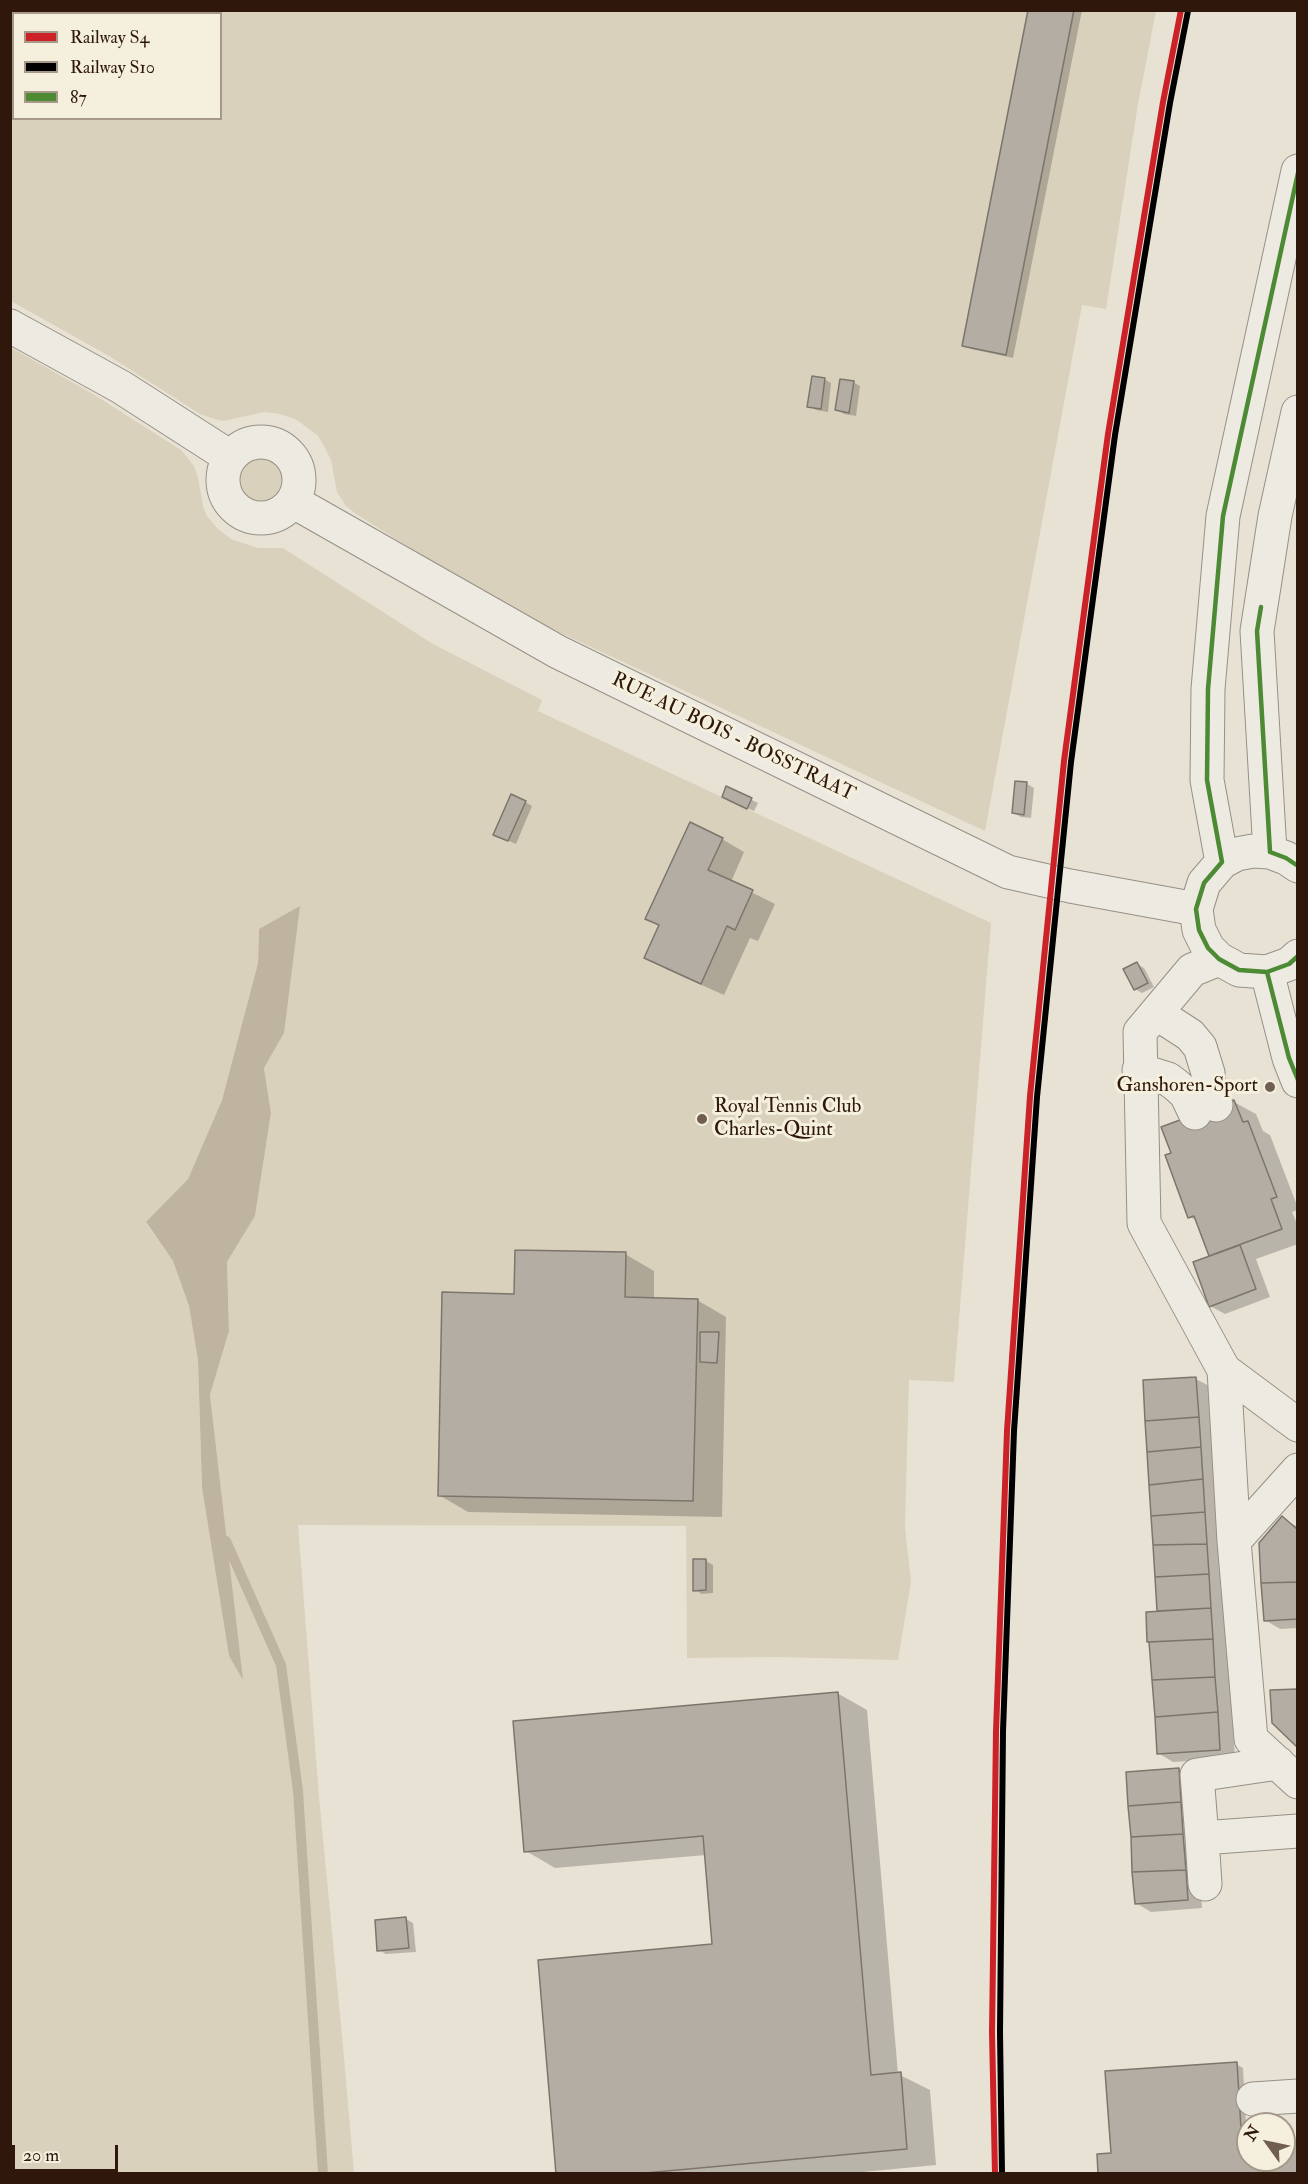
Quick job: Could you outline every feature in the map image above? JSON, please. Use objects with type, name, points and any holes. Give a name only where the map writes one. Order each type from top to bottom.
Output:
[{"type":"street","points":[[1222,862],[1207,780],[1208,689],[1223,516],[1298,171]]},
{"type":"street","points":[[10,326],[121,387],[230,457]]},
{"type":"street","points":[[1298,412],[1275,516],[1257,631],[1284,859],[1253,851],[1237,854],[1222,862],[1204,883],[1196,909],[1199,930],[1208,948],[1219,959],[1239,970],[1268,972],[1289,964],[1298,956]]},
{"type":"street","points":[[267,441],[285,448],[292,454],[300,481],[294,502],[276,516],[262,519],[244,515],[228,500],[223,489],[223,472],[230,457],[243,445],[267,441]]},
{"type":"street","name":"RUE AU BOIS - BOSSTRAAT","points":[[294,502],[558,652],[1008,872],[1196,909]]},
{"type":"street","points":[[1219,959],[1192,970],[1140,1032],[1144,1223],[1224,1370],[1298,1425]]},
{"type":"street","points":[[1268,972],[1289,1058],[1298,1081]]},
{"type":"street","points":[[1139,1070],[1168,1079],[1205,1109],[1210,1094],[1208,1073],[1200,1047],[1190,1035],[1156,1013]]},
{"type":"street","points":[[1224,1370],[1234,1541],[1251,1739],[1288,1773]]},
{"type":"street","points":[[1234,1541],[1298,1470]]},
{"type":"street","points":[[1205,1884],[1197,1775],[1288,1773]]},
{"type":"street","points":[[1202,1838],[1298,1831]]},
{"type":"street","points":[[1253,2099],[1298,2096]]},
{"type":"shaded area","points":[[10,11],[1156,11],[1138,104],[1106,309],[1082,305],[985,831],[518,613],[447,571],[346,506],[337,492],[331,460],[324,446],[318,436],[297,420],[280,414],[264,412],[224,421],[214,419],[200,414],[109,356],[11,301]]},
{"type":"shaded area","points":[[38,11],[195,11],[192,12]]},
{"type":"shaded area","points":[[10,347],[93,394],[181,450],[194,466],[207,516],[231,539],[258,548],[283,548],[433,644],[542,700],[538,711],[991,923],[954,1382],[909,1380],[905,1527],[911,1582],[898,1660],[776,1657],[687,1658],[686,1526],[298,1525],[319,1797],[354,2173],[11,2173]],"holes":[[[259,929],[284,1033],[264,1068],[271,1113],[255,1216],[227,1262],[229,1331],[210,1395],[242,1678],[229,1656],[202,1488],[198,1359],[189,1306],[173,1261],[146,1223],[188,1179],[222,1100],[258,963]]]},
{"type":"shaded area","points":[[263,457],[279,464],[286,480],[279,496],[263,503],[247,496],[240,480],[247,464]]},
{"type":"shaded area","points":[[300,906],[284,1033],[264,1068],[271,1113],[255,1216],[227,1262],[229,1331],[210,1395],[243,1680],[229,1656],[202,1488],[198,1360],[189,1306],[173,1261],[146,1222],[188,1179],[222,1100],[258,963],[259,929]]},
{"type":"building","points":[[1028,10],[1074,10],[1006,355],[962,346]]},
{"type":"building","points":[[812,376],[825,378],[821,409],[807,407]]},
{"type":"building","points":[[840,379],[854,381],[849,413],[835,410]]},
{"type":"building","points":[[1015,781],[1027,782],[1024,815],[1012,813]]},
{"type":"building","points":[[726,786],[752,798],[747,809],[722,797]]},
{"type":"building","points":[[511,794],[526,801],[508,841],[493,835]]},
{"type":"building","points":[[690,822],[723,838],[708,870],[753,890],[735,930],[727,926],[701,984],[644,958],[659,925],[645,919]]},
{"type":"building","points":[[1137,962],[1148,983],[1134,990],[1123,969]]},
{"type":"building","points":[[1234,1100],[1243,1122],[1248,1121],[1277,1197],[1271,1199],[1282,1229],[1209,1256],[1194,1216],[1188,1218],[1165,1155],[1171,1153],[1161,1127]]},
{"type":"building","points":[[1240,1245],[1256,1289],[1209,1307],[1193,1262]]},
{"type":"building","points":[[515,1250],[626,1252],[625,1297],[698,1299],[693,1501],[438,1496],[442,1292],[514,1294]]},
{"type":"building","points":[[700,1332],[719,1332],[717,1363],[700,1362]]},
{"type":"building","points":[[1196,1377],[1199,1417],[1145,1421],[1143,1380]]},
{"type":"building","points":[[1199,1417],[1201,1447],[1147,1452],[1145,1421]]},
{"type":"building","points":[[1201,1447],[1203,1479],[1149,1485],[1147,1452]]},
{"type":"building","points":[[1203,1479],[1205,1512],[1151,1516],[1149,1485]]},
{"type":"building","points":[[1205,1512],[1207,1544],[1153,1545],[1151,1516]]},
{"type":"building","points":[[1282,1516],[1298,1530],[1298,1582],[1261,1583],[1259,1543]]},
{"type":"building","points":[[1207,1544],[1209,1574],[1155,1577],[1153,1545]]},
{"type":"building","points":[[693,1559],[706,1559],[706,1590],[693,1591]]},
{"type":"building","points":[[1209,1574],[1211,1608],[1157,1611],[1155,1577]]},
{"type":"building","points":[[1298,1582],[1298,1619],[1264,1621],[1261,1583]]},
{"type":"building","points":[[1211,1608],[1213,1639],[1147,1642],[1146,1612]]},
{"type":"building","points":[[1213,1639],[1215,1677],[1152,1680],[1149,1642]]},
{"type":"building","points":[[1215,1677],[1218,1712],[1155,1717],[1152,1680]]},
{"type":"building","points":[[1298,1689],[1298,1748],[1272,1723],[1270,1690]]},
{"type":"building","points":[[838,1692],[871,2075],[901,2072],[907,2149],[634,2174],[556,2174],[538,1960],[712,1944],[703,1836],[524,1852],[513,1721]]},
{"type":"building","points":[[1218,1712],[1220,1750],[1157,1754],[1155,1717]]},
{"type":"building","points":[[1179,1768],[1181,1802],[1128,1806],[1126,1772]]},
{"type":"building","points":[[1181,1802],[1183,1834],[1131,1837],[1128,1806]]},
{"type":"building","points":[[1183,1834],[1186,1870],[1132,1872],[1131,1837]]},
{"type":"building","points":[[1186,1870],[1188,1900],[1135,1904],[1132,1872]]},
{"type":"building","points":[[406,1917],[409,1948],[377,1951],[375,1920]]},
{"type":"building","points":[[1237,2062],[1240,2112],[1236,2112],[1236,2172],[1296,2172],[1296,2141],[1298,2141],[1298,2174],[1098,2174],[1097,2154],[1111,2153],[1105,2071]]},
{"type":"waterway","points":[[226,1541],[281,1665],[298,1791],[323,2174]]},
{"type":"rail line","name":"S4","points":[[995,2174],[992,2032],[996,1731],[1007,1431],[1030,1096],[1064,761],[1108,434],[1163,102],[1181,10]]},
{"type":"rail line","name":"S10","points":[[1002,2174],[1000,2032],[1003,1731],[1014,1431],[1037,1097],[1071,762],[1115,435],[1170,103],[1188,11]]},
{"type":"transit line","name":"87","points":[[1298,173],[1223,516],[1208,689],[1207,780],[1222,862],[1204,883],[1196,909],[1199,930],[1208,948],[1219,959],[1239,970],[1267,972],[1289,964],[1298,956]]},
{"type":"transit line","name":"87","points":[[1261,607],[1257,631],[1270,852],[1298,866]]},
{"type":"transit line","name":"87","points":[[1267,972],[1289,1058],[1298,1080]]},
{"type":"place","name":"Ganshoren-Sport","points":[[1270,1087]]},
{"type":"place","name":"Royal Tennis Club Charles-Quint","points":[[702,1119]]}]
